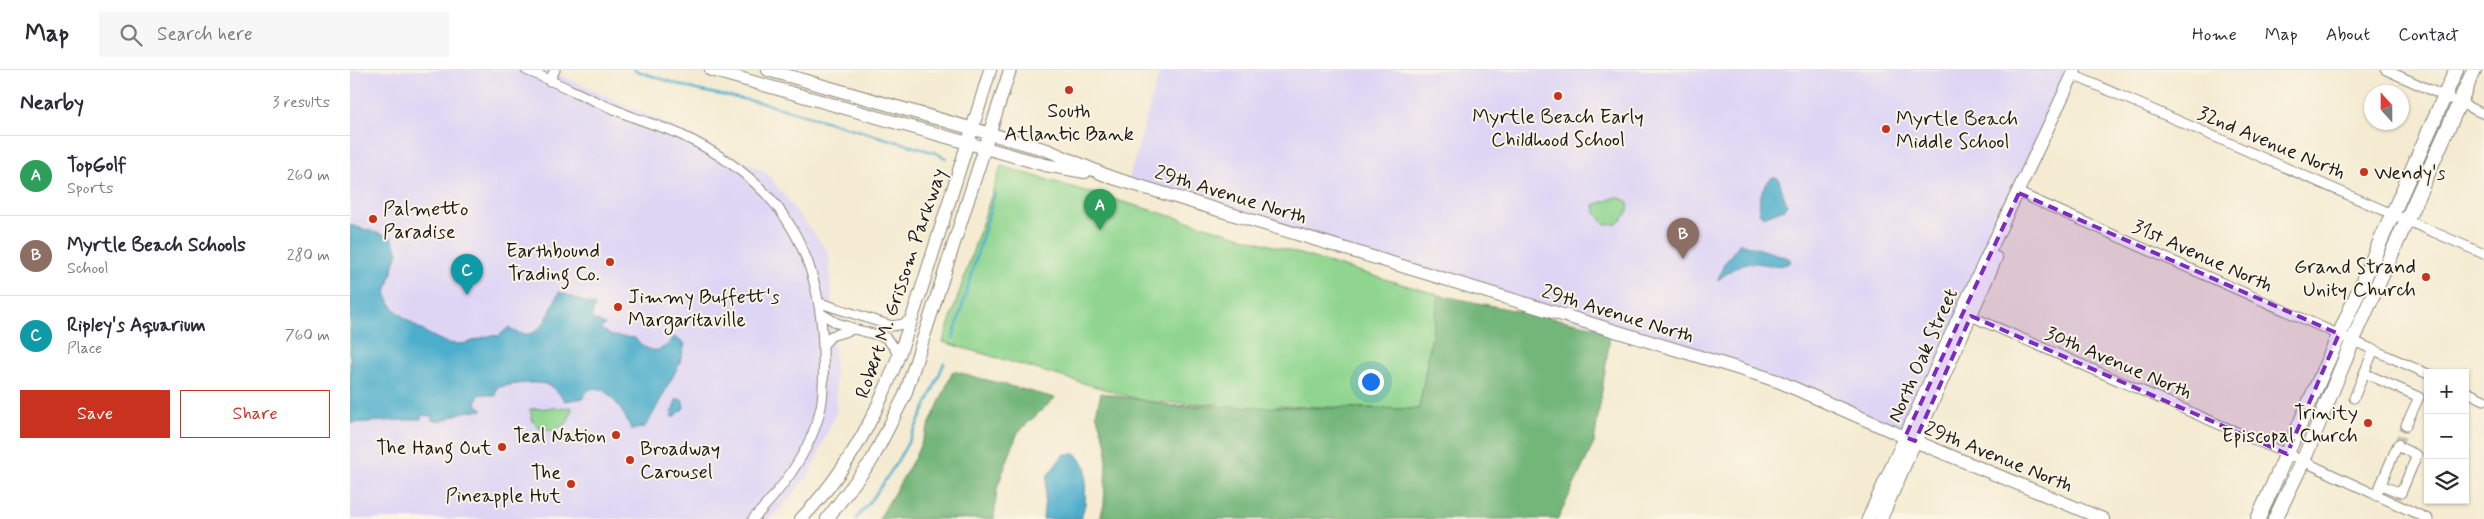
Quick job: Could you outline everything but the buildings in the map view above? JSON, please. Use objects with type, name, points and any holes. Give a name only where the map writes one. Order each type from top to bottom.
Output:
[{"type":"main road","name":"29th Avenue North","points":[[711,70],[1045,165],[1110,177],[1753,373],[1780,382],[1910,439],[2103,519]]},
{"type":"main road","name":"29th Avenue North","points":[[768,70],[1048,150],[1110,177]]},
{"type":"main road","name":"Robert M. Grissom Parkway","points":[[801,519],[837,476],[864,434],[882,400],[912,318],[990,70]]},
{"type":"main road","name":"Robert M. Grissom Parkway","points":[[827,519],[872,460],[905,395],[1010,70]]},
{"type":"main road","points":[[2258,519],[2456,70]]},
{"type":"main road","points":[[2274,519],[2303,461],[2353,340],[2474,70]]},
{"type":"main road","name":"North Oak Street","points":[[1868,519],[1910,439],[2011,208],[2074,72]]},
{"type":"main road","name":"North Oak Street","points":[[1881,519],[1910,439]]},
{"type":"street","points":[[526,70],[537,72],[549,81],[623,113],[679,134],[720,156],[752,180],[781,211],[795,232],[808,260],[822,314],[824,386],[821,408],[814,426],[784,482],[753,519]]},
{"type":"street","points":[[549,81],[555,70]]},
{"type":"street","points":[[2386,70],[2484,114]]},
{"type":"street","name":"32nd Avenue North","points":[[2074,72],[2484,254]]},
{"type":"street","name":"31st Avenue North","points":[[2019,193],[2424,372]]},
{"type":"street","points":[[820,303],[892,326],[903,324],[912,318]]},
{"type":"street","points":[[822,314],[836,323],[884,337],[894,347],[899,357]]},
{"type":"street","name":"30th Avenue North","points":[[1966,314],[2303,461],[2428,519]]},
{"type":"street","points":[[823,345],[830,336],[854,329]]},
{"type":"street","points":[[2354,398],[2374,349]]},
{"type":"street","points":[[2364,373],[2419,397],[2406,425]]},
{"type":"street","points":[[2469,393],[2484,400]]},
{"type":"street","points":[[2376,496],[2381,484],[2398,445],[2417,455],[2401,493],[2381,484]]},
{"type":"highlighted area","points":[[2019,193],[2339,334],[2287,454],[1971,316],[1915,441],[1905,437]]},
{"type":"shaded area","points":[[350,70],[549,70],[662,121],[766,172],[829,253],[837,411],[808,477],[776,513],[768,519],[350,519]]},
{"type":"shaded area","points":[[1160,70],[2074,70],[1905,437],[1780,382],[1128,182]]},
{"type":"green space","points":[[1001,166],[1439,295],[1419,409],[1278,406],[1280,422],[1174,406],[1219,404],[1148,402],[943,342]]},
{"type":"green space","points":[[1617,197],[1627,201],[1628,211],[1617,224],[1605,225],[1595,211],[1594,205]]},
{"type":"green space","points":[[1439,295],[1611,330],[1594,443],[1558,519],[1100,519],[1104,504],[1107,446],[1096,414],[1101,393],[1174,406],[1419,409]]},
{"type":"green space","points":[[953,371],[1055,398],[1018,432],[997,488],[994,519],[879,519],[915,457]]},
{"type":"green space","points":[[572,407],[568,422],[553,431],[539,428],[533,422],[530,409]]},
{"type":"water","points":[[1774,177],[1778,178],[1787,205],[1784,209],[1763,217],[1759,213],[1762,193],[1766,183]]},
{"type":"water","points":[[350,225],[391,237],[398,252],[386,292],[390,303],[413,324],[432,336],[450,343],[464,344],[489,336],[499,336],[509,327],[519,333],[530,334],[542,326],[559,292],[595,306],[591,318],[605,325],[601,329],[612,336],[635,338],[645,347],[654,350],[664,347],[674,337],[685,344],[679,365],[648,423],[644,427],[632,430],[613,399],[606,392],[599,389],[592,389],[584,394],[584,398],[565,401],[553,388],[543,384],[530,383],[496,388],[496,396],[481,394],[476,404],[483,410],[463,412],[442,421],[432,420],[432,416],[421,415],[421,419],[350,423]]},
{"type":"water","points":[[1740,243],[1789,258],[1791,262],[1781,265],[1749,263],[1733,269],[1718,280],[1724,264]]},
{"type":"water","points":[[676,400],[683,401],[684,408],[674,417],[671,417]]},
{"type":"water","points":[[1064,454],[1076,454],[1086,467],[1085,504],[1081,519],[1043,519],[1047,476]]},
{"type":"waterway","points":[[634,70],[696,90],[763,103],[936,153],[946,158]]},
{"type":"waterway","points":[[953,338],[995,193]]},
{"type":"waterway","points":[[856,519],[884,482],[907,445],[944,363]]},
{"type":"tunnel","points":[[2398,444],[2406,425]]},
{"type":"place","name":"South Atlantic Bank","points":[[1069,90]]},
{"type":"place","name":"Myrtle Beach Early Childhood School","points":[[1558,96]]},
{"type":"place","name":"Myrtle Beach Middle School","points":[[1886,129]]},
{"type":"place","name":"Wendy's","points":[[2364,172]]},
{"type":"place","name":"Palmetto Paradise","points":[[373,219]]},
{"type":"place","name":"TopGolf","points":[[1100,230]]},
{"type":"place","name":"Myrtle Beach Schools","points":[[1683,259]]},
{"type":"place","name":"Earthbound Trading Co.","points":[[610,262]]},
{"type":"place","name":"Grand Strand Unity Church","points":[[2426,277]]},
{"type":"place","name":"Ripley's Aquarium","points":[[467,295]]},
{"type":"place","name":"Jimmy Buffett's Margaritaville","points":[[618,307]]},
{"type":"place","name":"Trinity Episcopal Church","points":[[2368,423]]},
{"type":"place","name":"Teal Nation","points":[[616,435]]},
{"type":"place","name":"The Hang Out","points":[[502,447]]},
{"type":"place","name":"Broadway Carousel","points":[[630,460]]},
{"type":"place","name":"The Pineapple Hut","points":[[571,484]]}]
